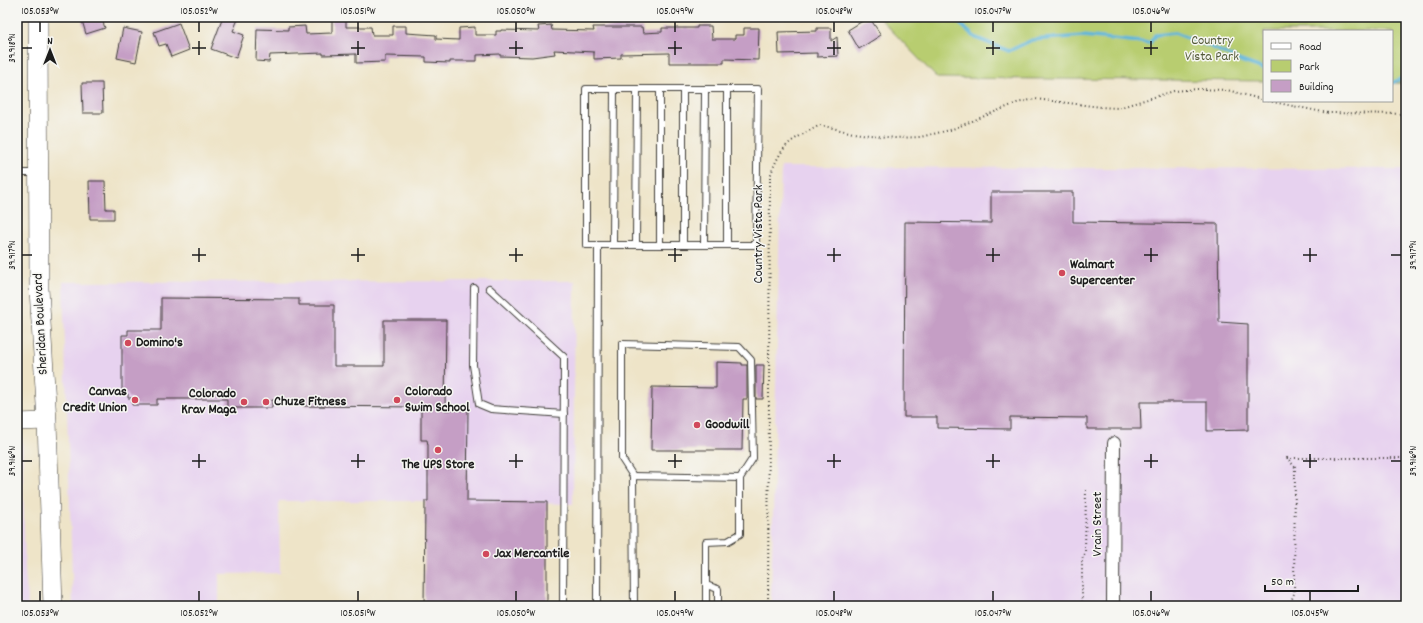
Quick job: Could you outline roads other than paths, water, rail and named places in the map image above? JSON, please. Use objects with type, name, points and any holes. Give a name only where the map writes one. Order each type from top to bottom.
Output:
[{"type":"main road","name":"Sheridan Boulevard","points":[[38,17],[39,289],[47,421],[53,606]]},
{"type":"street","points":[[17,422],[47,421]]},
{"type":"street","name":"Vrain Street","points":[[1113,606],[1114,443]]},
{"type":"lane","points":[[586,88],[614,89],[758,89],[756,245],[586,245],[586,88]]},
{"type":"lane","points":[[613,245],[614,89]]},
{"type":"lane","points":[[636,245],[637,89]]},
{"type":"lane","points":[[660,89],[660,245]]},
{"type":"lane","points":[[684,89],[684,245]]},
{"type":"lane","points":[[704,245],[705,89]]},
{"type":"lane","points":[[727,89],[727,245]]},
{"type":"lane","points":[[17,173],[38,173]]},
{"type":"lane","points":[[597,606],[598,245]]},
{"type":"lane","points":[[474,288],[473,365],[479,404],[491,409],[564,414]]},
{"type":"lane","points":[[489,288],[564,357],[564,606]]},
{"type":"lane","points":[[634,606],[634,476],[622,459],[622,344],[739,347],[751,360],[752,458],[740,478],[740,534],[728,541],[706,542],[706,606]]},
{"type":"lane","points":[[634,476],[740,478]]},
{"type":"lane","points":[[706,585],[718,589],[718,606]]},
{"type":"waterway","points":[[952,17],[976,38],[1009,51],[1032,40],[1083,36],[1150,43],[1155,35],[1175,33],[1263,69]]},
{"type":"waterway","points":[[1393,82],[1406,76]]},
{"type":"place","name":"Walmart Supercenter","points":[[1062,273]]},
{"type":"place","name":"Domino's","points":[[128,343]]},
{"type":"place","name":"Canvas Credit Union","points":[[135,400]]},
{"type":"place","name":"Colorado Swim School","points":[[397,400]]},
{"type":"place","name":"Colorado Krav Maga","points":[[244,402]]},
{"type":"place","name":"Chuze Fitness","points":[[266,402]]},
{"type":"place","name":"Goodwill","points":[[697,425]]},
{"type":"place","name":"The UPS Store","points":[[438,450]]},
{"type":"place","name":"Jax Mercantile","points":[[486,554]]},
{"type":"park label","name":"Country Vista Park","points":[[1212,50]]}]
